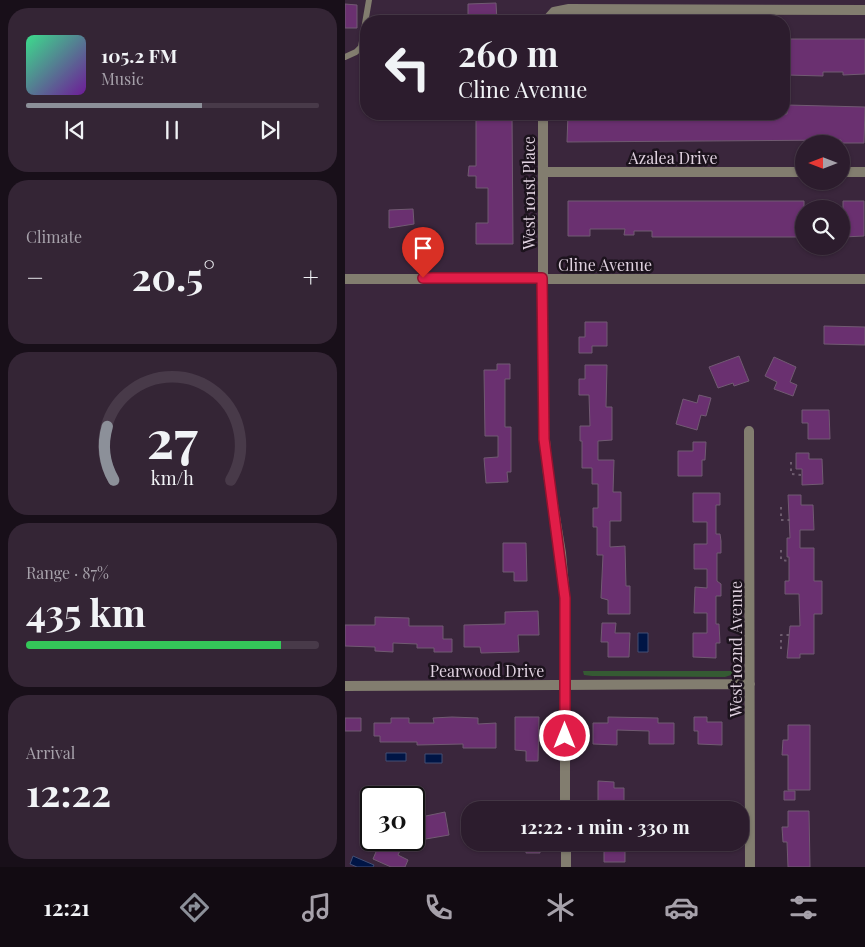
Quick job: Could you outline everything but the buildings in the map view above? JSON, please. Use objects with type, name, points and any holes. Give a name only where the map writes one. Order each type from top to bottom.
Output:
[{"type":"street","points":[[553,15],[561,10],[569,9],[865,10]]},
{"type":"street","name":"West 101st Place","points":[[543,120],[543,418],[548,474],[563,576],[565,801]]},
{"type":"street","name":"Azalea Drive","points":[[543,172],[795,172]]},
{"type":"street","points":[[850,172],[865,172]]},
{"type":"street","name":"Cline Avenue","points":[[345,278],[865,279]]},
{"type":"street","name":"West 102nd Avenue","points":[[749,431],[750,867]]},
{"type":"street","name":"Pearwood Drive","points":[[345,686],[749,684]]},
{"type":"street","points":[[565,851],[566,867]]},
{"type":"lane","points":[[366,15],[369,0]]},
{"type":"lane","points":[[345,57],[356,52],[360,47]]},
{"type":"path","points":[[791,462],[791,474],[802,475]]},
{"type":"path","points":[[781,507],[781,520],[790,520]]},
{"type":"path","points":[[781,550],[781,560],[789,561]]},
{"type":"path","points":[[781,649],[781,635],[790,635]]},
{"type":"green space","points":[[583,671],[734,671],[734,674],[725,677],[592,676],[584,675]]},
{"type":"water","points":[[638,633],[648,633],[648,652],[638,652]]},
{"type":"water","points":[[386,753],[406,753],[406,761],[386,761]]},
{"type":"water","points":[[425,754],[442,754],[442,763],[425,763]]},
{"type":"water","points":[[353,856],[374,865],[373,867],[357,867],[350,864]]},
{"type":"route","points":[[423,278],[542,278],[544,439],[561,553],[565,598],[565,736]]}]
